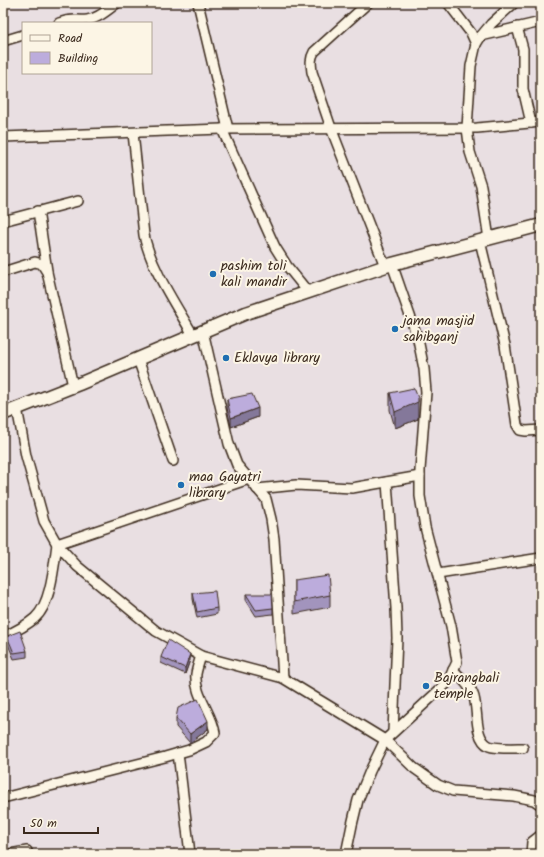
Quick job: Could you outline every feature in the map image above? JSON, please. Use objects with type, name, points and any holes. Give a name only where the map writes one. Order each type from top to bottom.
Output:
[{"type":"main road","points":[[3,414],[246,313],[389,265],[541,225]]},
{"type":"street","points":[[62,22],[68,20],[88,20],[95,18],[117,3]]},
{"type":"street","points":[[198,3],[225,129],[275,247],[287,266],[308,292]]},
{"type":"street","points":[[346,854],[358,800],[385,740],[447,683],[457,662],[453,633],[424,519],[420,496],[426,392],[424,369],[418,339],[389,265],[331,128],[312,72],[311,58],[314,52],[368,3]]},
{"type":"street","points":[[448,3],[471,33],[476,44]]},
{"type":"street","points":[[514,3],[491,24],[476,44],[471,66],[467,128],[470,152],[481,186],[484,240],[505,345],[517,425],[520,430],[541,430]]},
{"type":"street","points":[[481,36],[541,22]]},
{"type":"street","points":[[517,27],[523,53],[523,89],[531,123]]},
{"type":"street","points":[[3,41],[22,35]]},
{"type":"street","points":[[3,137],[225,129],[467,128],[541,122]]},
{"type":"street","points":[[133,132],[144,235],[147,249],[160,276],[198,333],[229,444],[237,465],[266,499],[272,526],[284,678]]},
{"type":"street","points":[[3,221],[78,201]]},
{"type":"street","points":[[38,211],[47,272],[73,386]]},
{"type":"street","points":[[3,272],[35,262],[42,264],[47,272]]},
{"type":"street","points":[[138,358],[173,461]]},
{"type":"street","points":[[17,408],[26,456],[44,521],[57,544],[77,566],[156,631],[201,656],[284,678],[385,740],[414,768],[438,785],[453,791],[514,796],[534,800],[541,805]]},
{"type":"street","points":[[257,489],[296,485],[352,488],[420,476]]},
{"type":"street","points":[[57,544],[249,479]]},
{"type":"street","points":[[387,482],[396,600],[397,638],[393,732]]},
{"type":"street","points":[[3,637],[27,624],[43,609],[47,600],[57,544]]},
{"type":"street","points":[[438,574],[541,558]]},
{"type":"street","points":[[3,798],[189,750],[206,742],[215,733],[214,724],[198,687],[196,675],[201,656]]},
{"type":"street","points":[[453,670],[464,681],[475,699],[478,723],[483,741],[490,746],[523,748]]},
{"type":"street","points":[[178,753],[190,854]]},
{"type":"street","points":[[531,854],[532,842],[541,835]]},
{"type":"street","points":[[10,854],[27,851]]},
{"type":"building","points":[[414,388],[418,402],[395,412],[390,393]]},
{"type":"building","points":[[252,394],[258,408],[231,418],[227,399]]},
{"type":"building","points":[[328,575],[330,595],[294,602],[294,580]]},
{"type":"building","points":[[215,591],[217,608],[197,612],[193,593]]},
{"type":"building","points":[[246,594],[272,594],[273,608],[256,610]]},
{"type":"building","points":[[20,631],[27,651],[14,653],[7,636]]},
{"type":"building","points":[[168,640],[190,654],[185,668],[161,657]]},
{"type":"building","points":[[198,699],[208,721],[190,734],[176,718],[178,708]]},
{"type":"place","name":"pashim toli kali mandir","points":[[213,274]]},
{"type":"place","name":"jama masjid sahibganj","points":[[395,329]]},
{"type":"place","name":"Eklavya library","points":[[226,358]]},
{"type":"place","name":"maa Gayatri library","points":[[181,485]]},
{"type":"place","name":"Bajrangbali temple","points":[[426,686]]}]
